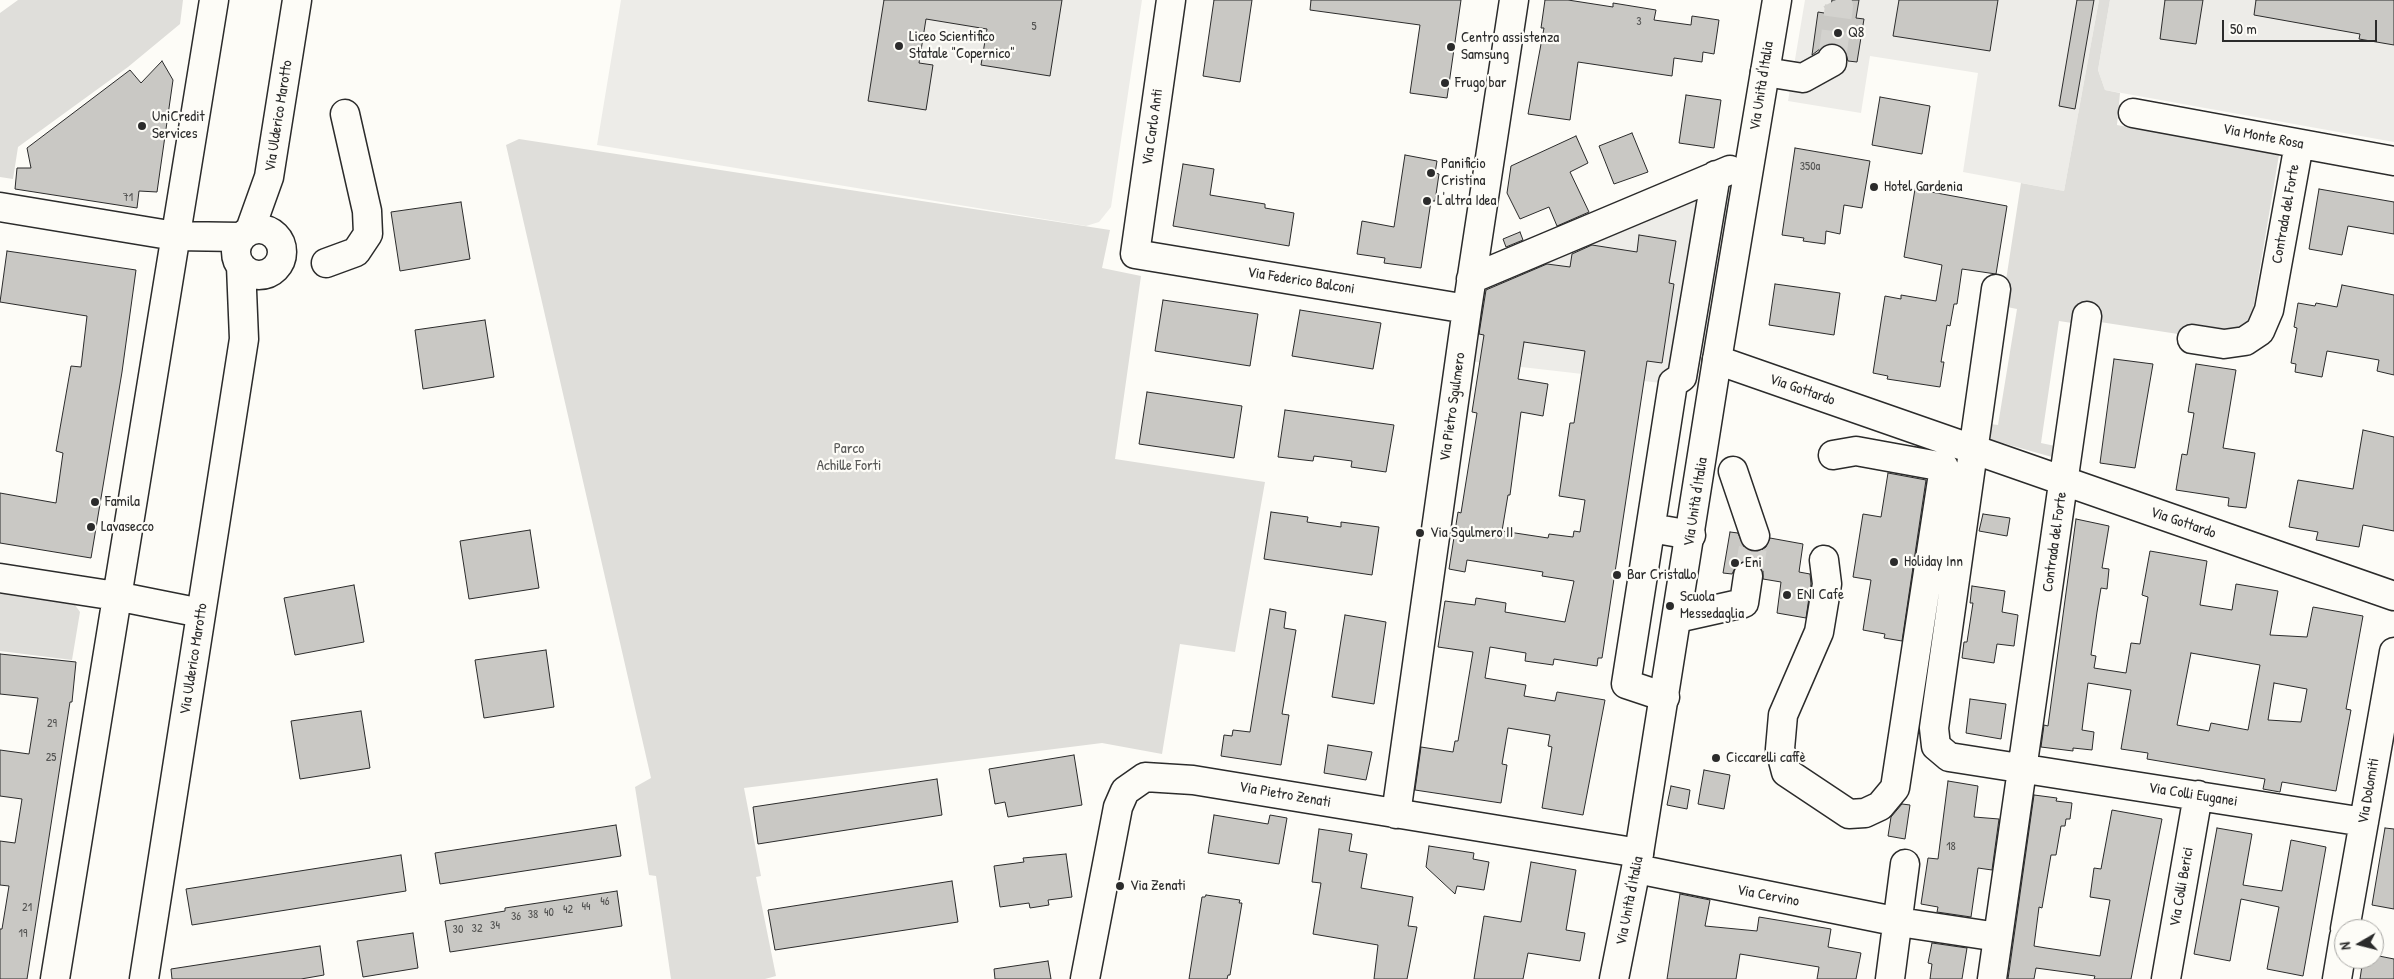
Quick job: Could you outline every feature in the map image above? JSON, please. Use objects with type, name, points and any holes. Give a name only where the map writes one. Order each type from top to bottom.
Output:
[{"type":"street","points":[[55,979],[214,0]]},
{"type":"street","name":"Via Ulderico Marotto","points":[[144,979],[244,339],[249,246],[269,177],[297,0]]},
{"type":"street","name":"Via Carlo Anti","points":[[1135,254],[1171,0]]},
{"type":"street","name":"Via Pietro Sgulmero","points":[[1396,814],[1471,279],[1514,0]]},
{"type":"street","name":"Via Unità d'Italia","points":[[1614,979],[1638,861],[1691,535],[1717,360],[1777,0]]},
{"type":"street","points":[[1765,72],[1803,78],[1832,62],[1832,59]]},
{"type":"street","name":"Via Monte Rosa","points":[[2133,112],[2394,161]]},
{"type":"street","points":[[326,262],[356,252],[368,234],[367,211],[345,114]]},
{"type":"street","name":"Contrada del Forte","points":[[2192,340],[2224,344],[2245,341],[2260,331],[2269,310],[2299,144]]},
{"type":"street","points":[[1471,279],[1728,170],[1748,172]]},
{"type":"street","points":[[1665,697],[1626,684],[1674,383],[1682,377],[1716,175]]},
{"type":"street","points":[[0,207],[175,236],[249,246],[254,275],[269,273]]},
{"type":"street","name":"Via Ulderico Marotto","points":[[244,339],[269,273],[282,256],[282,248],[249,246]]},
{"type":"street","name":"Via Federico Balconi","points":[[1135,254],[1467,309]]},
{"type":"street","points":[[1996,289],[1934,728],[1936,746],[1949,757],[2022,768]]},
{"type":"street","name":"Contrada del Forte","points":[[1992,979],[2087,316]]},
{"type":"street","name":"Via Gottardo","points":[[1717,360],[2394,596]]},
{"type":"street","points":[[1824,560],[1827,584],[1819,632],[1783,715],[1780,749],[1786,772],[1849,814],[1865,813],[1880,806],[1895,788],[1944,467],[1856,451],[1833,455]]},
{"type":"street","points":[[1702,465],[1739,472],[1755,536]]},
{"type":"street","points":[[1651,528],[1691,535]]},
{"type":"street","points":[[1677,618],[1744,603],[1748,576]]},
{"type":"street","points":[[0,578],[116,596],[201,613]]},
{"type":"street","name":"Via Dolomiti","points":[[2347,919],[2394,652]]},
{"type":"street","name":"Via Colli Euganei","points":[[2022,768],[2364,822]]},
{"type":"street","name":"Via Pietro Zenati","points":[[1085,979],[1118,807],[1125,791],[1145,777],[1158,776],[1193,780],[1396,814],[1638,861]]},
{"type":"street","name":"Via Colli Berici","points":[[2166,979],[2198,795]]},
{"type":"street","name":"Via Cervino","points":[[1638,861],[1899,922]]},
{"type":"street","points":[[1890,979],[1899,922],[1905,864]]},
{"type":"street","points":[[1899,922],[1998,937]]},
{"type":"shaded area","points":[[621,0],[1142,0],[1111,207],[1099,222],[1086,226],[597,145]]},
{"type":"shaded area","points":[[1805,0],[2099,0],[2064,191],[1963,172],[1978,73],[1870,56],[1861,113],[1788,101]]},
{"type":"shaded area","points":[[2110,0],[2394,0],[2394,142],[2105,90],[2098,70]]},
{"type":"shaded area","points":[[1720,177],[1708,258],[1713,276],[1696,387],[1469,361],[1485,269]]},
{"type":"green space","points":[[18,0],[183,0],[180,24],[128,67],[18,147],[13,179],[0,177],[0,13]]},
{"type":"green space","points":[[2099,0],[2110,0],[2098,70],[2105,90],[2120,93],[2117,125],[2279,155],[2249,333],[2195,324],[2191,336],[2074,318],[2072,323],[2059,321],[2041,443],[2055,446],[2052,457],[1981,437],[1982,423],[1998,425],[2017,309],[2002,306],[2021,183],[2064,191]]},
{"type":"green space","name":"Parco Achille Forti","points":[[519,139],[1110,230],[1102,268],[1141,276],[1115,459],[1265,482],[1235,652],[1180,644],[1162,754],[1102,743],[744,788],[761,876],[756,877],[776,976],[765,979],[671,979],[656,876],[649,875],[635,787],[651,778],[506,145]]},
{"type":"green space","points":[[0,593],[75,605],[80,612],[72,660],[0,651]]},
{"type":"building","points":[[884,0],[1062,0],[1050,76],[981,65],[987,29],[926,19],[919,63],[933,65],[926,110],[868,101]]},
{"type":"building","points":[[1214,0],[1252,0],[1240,82],[1203,76]]},
{"type":"building","points":[[1311,0],[1461,0],[1447,98],[1410,93],[1420,25],[1310,10]]},
{"type":"building","points":[[1545,0],[1568,0],[1613,7],[1613,3],[1656,10],[1654,20],[1691,25],[1692,16],[1719,20],[1714,54],[1703,52],[1702,62],[1674,58],[1672,76],[1578,62],[1570,120],[1528,114],[1544,28],[1541,28]]},
{"type":"building","points":[[1832,0],[1859,0],[1856,18],[1864,19],[1857,62],[1848,61],[1845,51],[1839,45],[1832,43],[1825,45],[1812,55],[1818,12],[1830,14]]},
{"type":"building","points":[[1899,0],[1998,0],[1990,51],[1893,36]]},
{"type":"building","points":[[2077,0],[2094,0],[2075,109],[2059,106]]},
{"type":"building","points":[[2165,0],[2203,0],[2196,44],[2160,39]]},
{"type":"building","points":[[2256,0],[2394,0],[2394,45],[2359,39],[2360,34],[2254,15]]},
{"type":"building","name":"UniCredit Services","points":[[162,61],[173,80],[157,192],[139,191],[137,208],[15,189],[17,168],[31,168],[27,148],[130,70],[141,83]]},
{"type":"building","points":[[1686,95],[1721,100],[1714,148],[1679,143]]},
{"type":"building","points":[[1880,97],[1930,106],[1922,154],[1872,145]]},
{"type":"building","points":[[1632,133],[1648,172],[1614,184],[1599,146]]},
{"type":"building","points":[[1576,136],[1588,163],[1570,172],[1589,212],[1557,226],[1549,207],[1520,219],[1507,193],[1511,166]]},
{"type":"building","points":[[1795,148],[1870,161],[1862,208],[1844,205],[1840,234],[1826,231],[1825,244],[1803,241],[1804,238],[1782,235]]},
{"type":"building","points":[[1405,155],[1437,161],[1435,173],[1439,174],[1435,201],[1431,201],[1421,268],[1384,263],[1385,258],[1357,254],[1362,221],[1394,227]]},
{"type":"building","points":[[1183,164],[1214,169],[1210,195],[1265,204],[1265,208],[1294,213],[1289,246],[1173,226]]},
{"type":"building","points":[[1915,189],[2007,206],[1996,274],[1962,269],[1957,304],[1954,304],[1950,326],[1947,325],[1941,362],[1944,362],[1940,387],[1887,379],[1888,376],[1873,373],[1885,296],[1901,299],[1901,295],[1936,301],[1942,265],[1904,257]]},
{"type":"building","points":[[2319,189],[2394,202],[2394,234],[2348,226],[2342,255],[2309,249]]},
{"type":"building","points":[[461,202],[470,259],[400,271],[391,212]]},
{"type":"building","points":[[1520,232],[1523,240],[1506,247],[1503,239]]},
{"type":"building","points":[[1639,235],[1676,241],[1669,283],[1674,284],[1662,363],[1647,361],[1602,658],[1598,658],[1597,666],[1554,659],[1553,665],[1525,661],[1526,653],[1490,647],[1485,678],[1526,685],[1524,696],[1555,701],[1557,692],[1605,700],[1583,815],[1542,808],[1552,747],[1548,746],[1550,735],[1508,728],[1502,764],[1507,765],[1501,803],[1415,790],[1421,747],[1453,752],[1455,741],[1458,741],[1473,652],[1438,647],[1445,601],[1475,605],[1476,598],[1506,603],[1505,612],[1565,622],[1574,581],[1542,576],[1543,572],[1467,560],[1465,572],[1449,569],[1458,512],[1461,513],[1477,413],[1472,412],[1484,335],[1479,334],[1486,290],[1547,264],[1570,267],[1572,254],[1592,245],[1637,252]],"holes":[[[1524,342],[1585,351],[1574,423],[1570,423],[1559,496],[1585,500],[1580,532],[1574,531],[1573,537],[1549,534],[1548,538],[1502,531],[1508,495],[1510,495],[1521,412],[1543,416],[1548,384],[1518,379]]]},
{"type":"building","points":[[7,251],[136,270],[122,372],[91,558],[0,543],[0,493],[56,503],[63,453],[56,451],[71,366],[81,367],[87,316],[0,302]]},
{"type":"building","points":[[1775,284],[1840,293],[1834,335],[1769,325]]},
{"type":"building","points":[[2342,285],[2394,295],[2394,375],[2377,371],[2379,360],[2327,351],[2322,377],[2295,372],[2296,364],[2291,363],[2297,328],[2294,327],[2298,303],[2315,306],[2316,303],[2337,307]]},
{"type":"building","points":[[1163,300],[1258,314],[1250,366],[1155,351]]},
{"type":"building","points":[[1300,310],[1381,323],[1373,369],[1292,356]]},
{"type":"building","points":[[485,320],[494,377],[423,389],[415,330]]},
{"type":"building","points":[[2114,359],[2153,364],[2135,468],[2100,463]]},
{"type":"building","points":[[2196,364],[2236,370],[2223,448],[2255,453],[2246,508],[2228,506],[2229,498],[2176,490],[2182,454],[2187,455],[2194,413],[2188,412]]},
{"type":"building","points":[[1147,392],[1242,406],[1234,458],[1139,444]]},
{"type":"building","points":[[1285,410],[1394,425],[1386,472],[1351,467],[1352,461],[1314,456],[1313,461],[1278,457]]},
{"type":"building","points":[[2363,430],[2394,437],[2394,531],[2363,525],[2359,547],[2316,540],[2318,532],[2289,527],[2298,480],[2353,489]]},
{"type":"building","points":[[1888,473],[1926,480],[1902,641],[1884,638],[1885,634],[1863,630],[1871,580],[1853,577],[1863,514],[1881,517]]},
{"type":"building","points":[[1271,512],[1308,517],[1307,522],[1341,527],[1341,522],[1379,527],[1372,575],[1264,559]]},
{"type":"building","points":[[1983,514],[2010,518],[2007,536],[1979,531]]},
{"type":"building","points":[[2076,519],[2109,526],[2102,568],[2109,569],[2107,589],[2101,588],[2097,612],[2091,655],[2096,656],[2094,668],[2126,673],[2131,643],[2140,644],[2148,597],[2142,595],[2150,551],[2207,561],[2200,605],[2232,610],[2236,584],[2278,591],[2270,635],[2307,637],[2313,607],[2363,616],[2346,709],[2351,710],[2336,791],[2282,782],[2280,792],[2263,789],[2265,779],[2147,759],[2148,753],[2121,749],[2131,690],[2088,683],[2082,730],[2094,732],[2092,750],[2073,748],[2073,751],[2041,747],[2044,725],[2048,726]],"holes":[[[2191,653],[2260,665],[2248,730],[2211,723],[2209,731],[2177,725]],[[2274,683],[2307,689],[2301,722],[2268,720]]]},
{"type":"building","points":[[530,530],[539,588],[469,599],[460,541]]},
{"type":"building","points":[[1730,532],[1738,533],[1744,547],[1752,551],[1760,551],[1766,547],[1770,538],[1803,544],[1799,572],[1810,574],[1811,584],[1806,618],[1777,613],[1781,582],[1763,579],[1763,571],[1757,564],[1751,561],[1743,561],[1736,566],[1732,574],[1723,573]]},
{"type":"building","points":[[354,585],[364,642],[295,655],[284,598]]},
{"type":"building","points":[[1972,586],[2005,591],[2002,612],[2018,615],[2014,646],[1997,644],[1994,663],[1962,658],[1964,642],[1967,642],[1973,603],[1970,603]]},
{"type":"building","points":[[1270,609],[1286,612],[1284,628],[1296,630],[1282,714],[1289,715],[1281,765],[1221,756],[1224,735],[1232,736],[1233,730],[1250,732]]},
{"type":"building","points":[[1345,615],[1386,622],[1374,704],[1332,697]]},
{"type":"building","points":[[546,650],[554,707],[484,718],[475,660]]},
{"type":"building","points":[[0,654],[76,662],[72,702],[70,702],[27,979],[0,979],[0,929],[2,929],[9,886],[0,885],[0,841],[15,843],[22,799],[0,796],[0,750],[29,754],[38,698],[0,694]]},
{"type":"building","points":[[1970,699],[2006,704],[2001,739],[1966,733]]},
{"type":"building","points":[[361,711],[370,768],[300,779],[291,721]]},
{"type":"building","points":[[1328,745],[1372,752],[1366,780],[1324,773]]},
{"type":"building","points":[[1074,755],[1082,805],[1008,817],[1005,802],[995,804],[989,769]]},
{"type":"building","points":[[1704,770],[1730,775],[1724,809],[1698,804]]},
{"type":"building","points":[[937,779],[942,815],[758,844],[753,807]]},
{"type":"building","points":[[1948,781],[1978,786],[1974,817],[1999,819],[1992,870],[1978,868],[1971,917],[1937,912],[1938,907],[1921,904],[1928,858],[1938,859]]},
{"type":"building","points":[[1671,786],[1690,790],[1687,809],[1667,805]]},
{"type":"building","points":[[2034,795],[2057,798],[2056,801],[2072,803],[2070,819],[2066,819],[2065,826],[2061,826],[2056,855],[2051,855],[2042,908],[2039,907],[2034,946],[2100,956],[2110,900],[2090,897],[2094,868],[2101,869],[2112,810],[2162,819],[2131,979],[2094,979],[2095,976],[2036,968],[2034,979],[2008,979]]},
{"type":"building","points":[[1902,804],[1910,805],[1905,839],[1888,836],[1891,817]]},
{"type":"building","points":[[1214,815],[1268,824],[1270,815],[1287,818],[1279,864],[1208,853]]},
{"type":"building","points":[[616,825],[621,856],[440,884],[435,853]]},
{"type":"building","points":[[2217,828],[2252,834],[2243,885],[2282,891],[2291,840],[2326,847],[2303,976],[2267,969],[2279,907],[2241,899],[2230,961],[2194,954]]},
{"type":"building","points":[[2385,828],[2394,829],[2394,909],[2372,905]]},
{"type":"building","points":[[1319,829],[1352,834],[1349,851],[1367,854],[1361,888],[1413,897],[1408,926],[1417,927],[1407,979],[1374,979],[1378,945],[1313,934],[1321,883],[1312,882]]},
{"type":"building","points":[[1429,846],[1474,853],[1473,859],[1489,862],[1484,890],[1457,886],[1455,894],[1426,867]]},
{"type":"building","points":[[1066,854],[1072,897],[1048,900],[1049,905],[1030,908],[1029,903],[1000,907],[994,866],[1024,862],[1023,858]]},
{"type":"building","points":[[401,855],[406,891],[192,925],[186,889]]},
{"type":"building","points":[[1531,862],[1576,870],[1566,930],[1585,933],[1580,961],[1528,953],[1523,979],[1474,979],[1484,916],[1521,922]]},
{"type":"building","points":[[952,881],[958,922],[775,950],[768,910]]},
{"type":"building","points":[[617,891],[622,926],[450,952],[445,921],[505,911],[505,908]]},
{"type":"building","points":[[1680,894],[1710,900],[1705,926],[1757,931],[1759,917],[1831,929],[1828,947],[1861,953],[1856,979],[1817,979],[1819,967],[1740,954],[1736,979],[1667,979]]},
{"type":"building","points":[[1206,895],[1240,900],[1239,903],[1242,903],[1230,975],[1228,975],[1227,979],[1189,979],[1202,897]]},
{"type":"building","points":[[413,933],[418,968],[363,977],[357,941]]},
{"type":"building","points":[[1932,943],[1967,948],[1962,979],[1930,979],[1932,964],[1928,963]]},
{"type":"building","points":[[320,946],[324,975],[301,979],[172,979],[171,969]]},
{"type":"building","points":[[2384,957],[2394,959],[2394,979],[2360,979],[2362,969],[2384,969]]},
{"type":"building","points":[[1048,961],[1051,979],[995,979],[994,969]]},
{"type":"tunnel","points":[[1832,59],[1839,6],[1836,0]]},
{"type":"tunnel","points":[[1748,576],[1755,536]]},
{"type":"place","name":"Q8","points":[[1838,33]]},
{"type":"place","name":"Liceo Scientifico Statale \"Copernico\"","points":[[899,46]]},
{"type":"place","name":"Centro assistenza Samsung","points":[[1451,47]]},
{"type":"place","name":"Frugo bar","points":[[1445,83]]},
{"type":"place","name":"UniCredit Services","points":[[142,126]]},
{"type":"place","name":"Panificio Cristina","points":[[1431,173]]},
{"type":"place","name":"Hotel Gardenia","points":[[1874,187]]},
{"type":"place","name":"L'altra Idea","points":[[1427,201]]},
{"type":"place","name":"Famila","points":[[95,502]]},
{"type":"place","name":"Lavasecco","points":[[91,527]]},
{"type":"place","name":"Via Sgulmero II","points":[[1420,533]]},
{"type":"place","name":"Holiday Inn","points":[[1894,562]]},
{"type":"place","name":"Eni","points":[[1735,563]]},
{"type":"place","name":"Bar Cristallo","points":[[1617,575]]},
{"type":"place","name":"ENI Cafe","points":[[1787,595]]},
{"type":"place","name":"Scuola Messedaglia","points":[[1670,606]]},
{"type":"place","name":"Ciccarelli caffè","points":[[1716,758]]},
{"type":"place","name":"Via Zenati","points":[[1120,886]]}]
